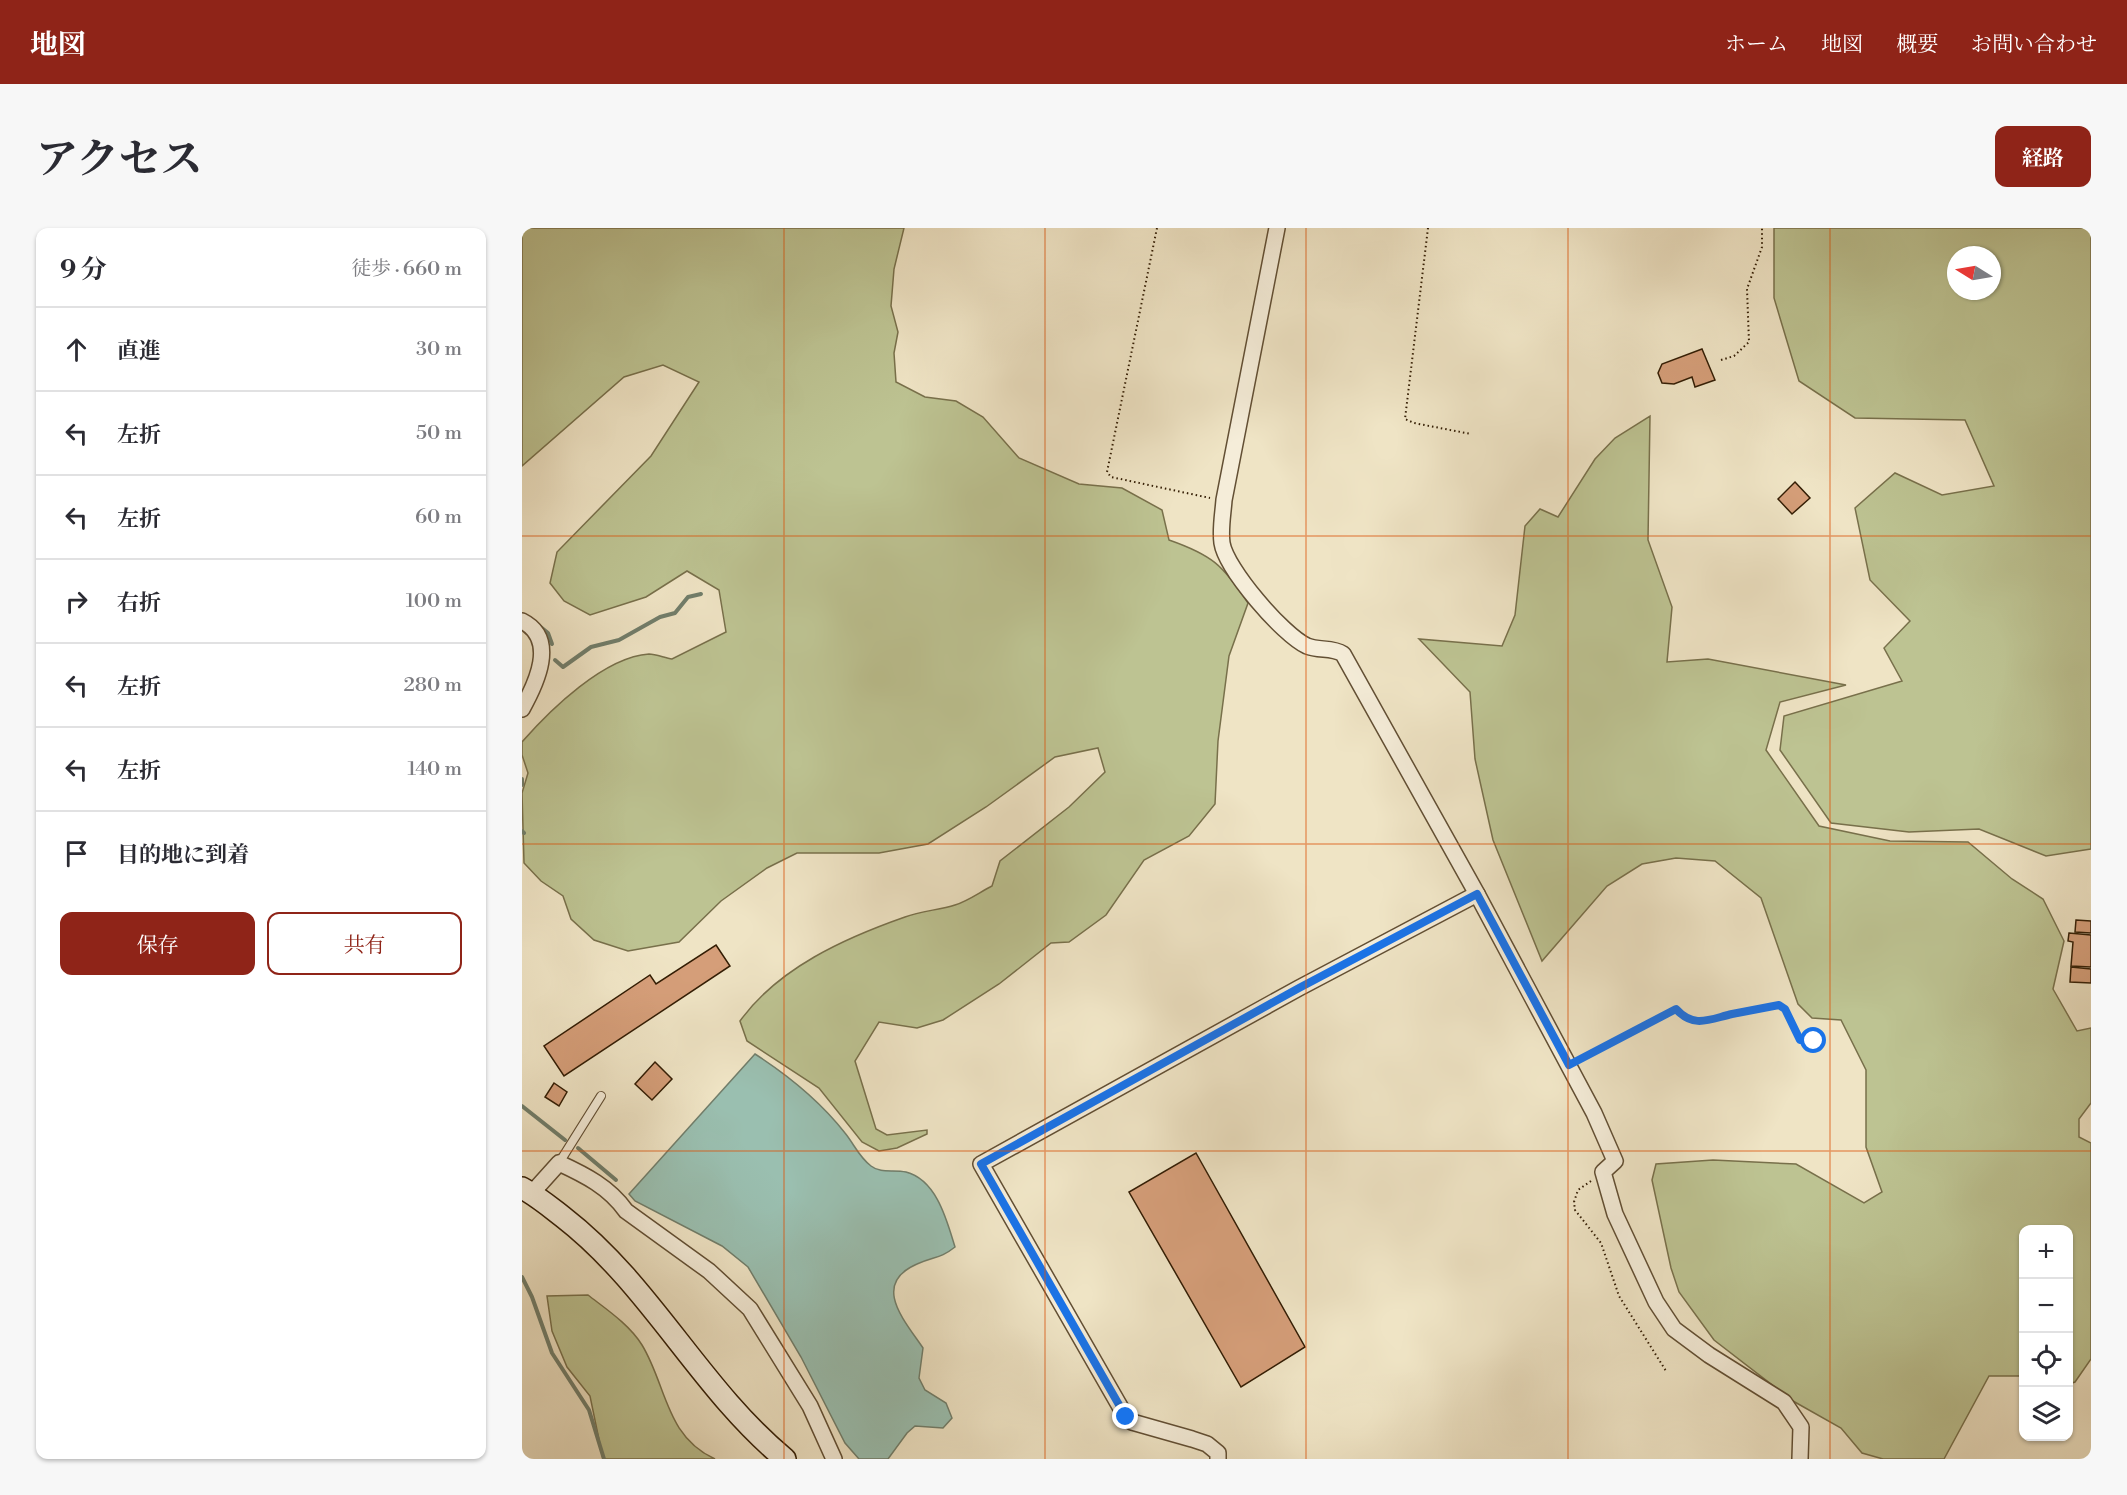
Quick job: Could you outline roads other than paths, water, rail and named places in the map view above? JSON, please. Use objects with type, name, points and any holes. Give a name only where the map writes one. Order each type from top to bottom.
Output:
[{"type":"street","points":[[1277,228],[1224,500],[1222,544],[1235,574],[1259,602],[1298,639],[1308,646],[1337,650],[1343,654],[1569,1065],[1615,1161],[1603,1172],[1615,1214],[1656,1302],[1674,1329],[1709,1355],[1784,1402],[1801,1428],[1800,1459]]},
{"type":"street","points":[[522,621],[536,634],[542,655],[537,683],[522,709]]},
{"type":"street","points":[[1218,1459],[1218,1453],[1207,1444],[1132,1422],[1122,1411],[981,1164],[1299,988],[1477,894]]},
{"type":"street","points":[[785,1459],[732,1408],[639,1291],[613,1263],[579,1230],[527,1191],[559,1163],[584,1174],[615,1195],[626,1210],[709,1271],[750,1309],[810,1406],[834,1459]]},
{"type":"lane","points":[[559,1163],[601,1096]]},
{"type":"waterway","points":[[555,660],[563,667],[591,647],[619,640],[660,617],[675,613],[688,597],[701,594]]},
{"type":"waterway","points":[[537,624],[548,633],[552,644]]},
{"type":"waterway","points":[[522,779],[522,785]]},
{"type":"waterway","points":[[522,1106],[565,1140]]},
{"type":"waterway","points":[[578,1148],[616,1180]]},
{"type":"waterway","points":[[522,1277],[532,1297],[552,1353],[589,1410],[604,1459]]}]
